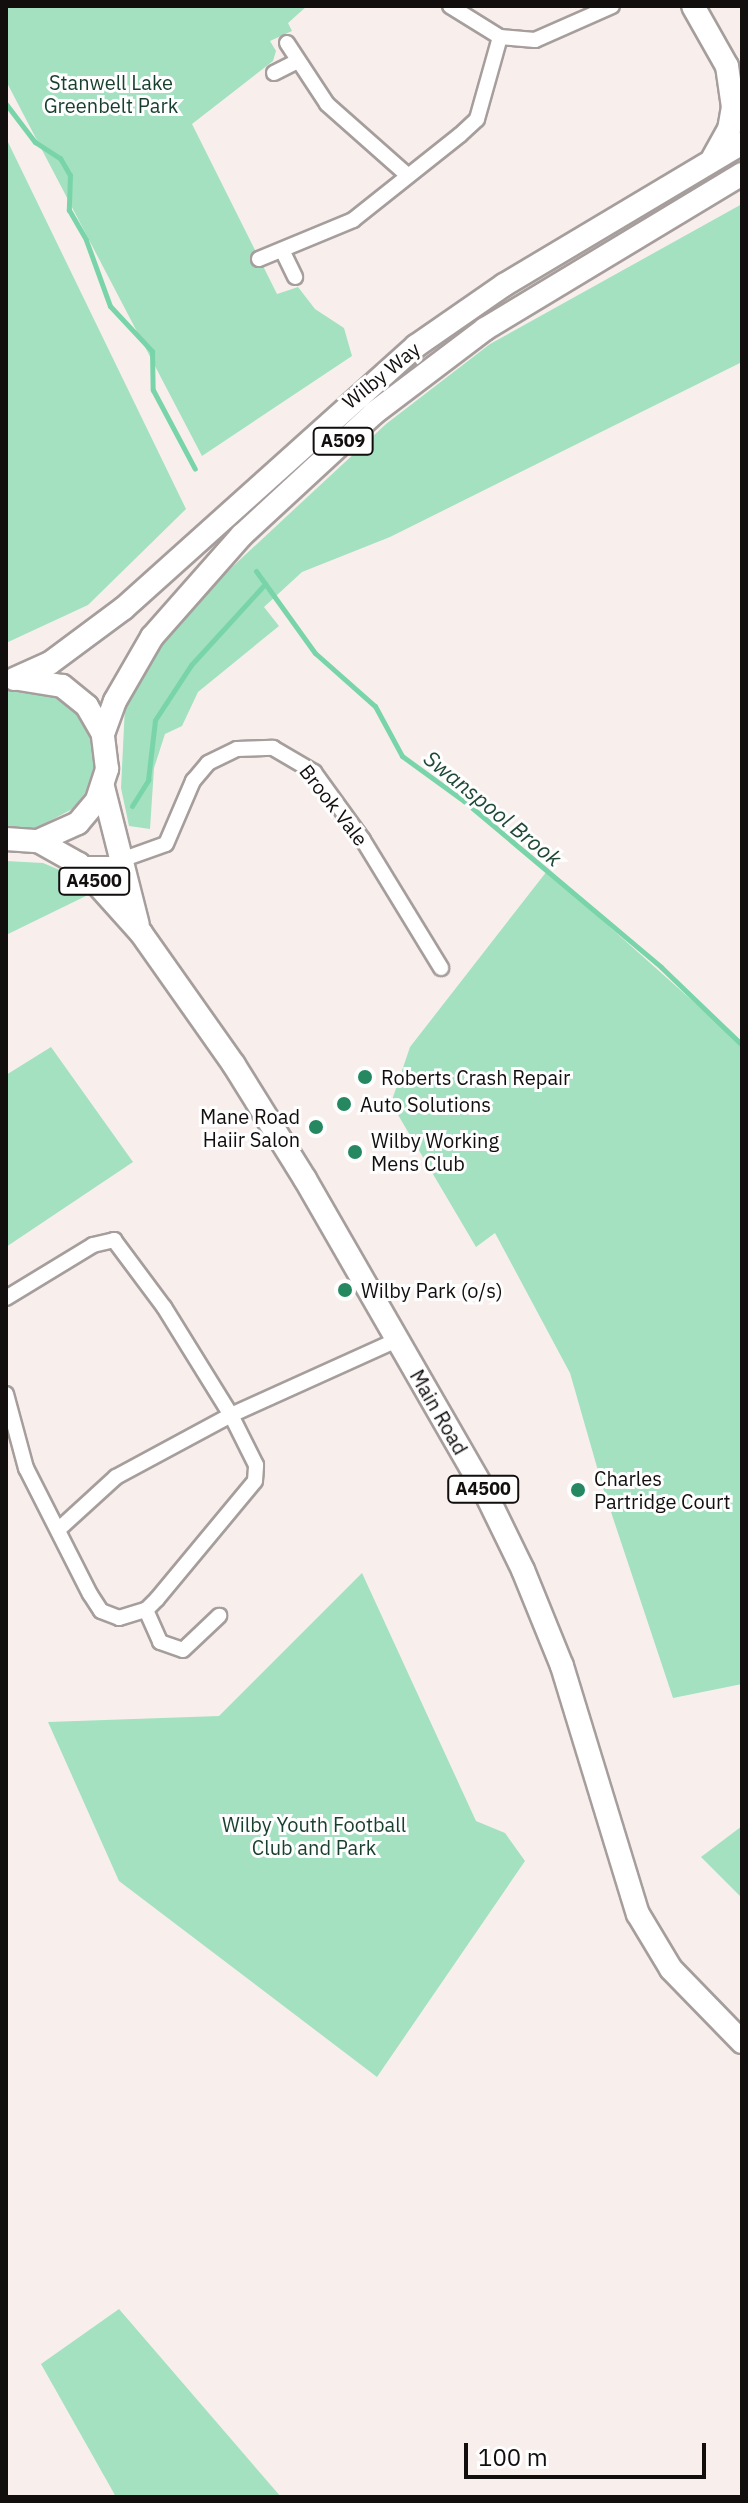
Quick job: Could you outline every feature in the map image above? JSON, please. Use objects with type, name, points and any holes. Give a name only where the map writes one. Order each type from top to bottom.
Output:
[{"type":"main road","points":[[693,6],[735,70],[732,117],[711,160]]},
{"type":"main road","name":"Wilby Way","points":[[10,680],[50,663],[124,608],[416,346],[504,285],[742,143]]},
{"type":"main road","name":"Wilby Way","points":[[103,734],[115,701],[152,637],[242,535],[374,413],[485,329],[742,174]]},
{"type":"main road","points":[[10,680],[62,686],[87,706],[103,734]]},
{"type":"main road","name":"Main Road","points":[[103,734],[103,787],[119,860],[141,933]]},
{"type":"main road","points":[[6,839],[38,841],[78,823],[103,787]]},
{"type":"main road","name":"Main Road","points":[[38,841],[79,864],[141,933],[261,1106],[489,1501],[544,1618],[638,1914],[671,1969],[742,2042]]},
{"type":"street","points":[[450,6],[500,37],[535,40],[612,6]]},
{"type":"street","points":[[259,259],[353,220],[477,119],[500,37]]},
{"type":"street","points":[[287,43],[296,62],[327,104],[406,174]]},
{"type":"street","points":[[274,73],[296,62]]},
{"type":"street","points":[[282,250],[295,277]]},
{"type":"street","name":"Brook Vale","points":[[79,864],[119,860],[166,844],[193,781],[216,757],[248,747],[286,752],[314,772],[342,810],[441,968]]},
{"type":"street","points":[[6,1298],[93,1245],[114,1240],[164,1307],[231,1415],[256,1465],[255,1481],[146,1610],[119,1618],[101,1611],[26,1468],[6,1394]]},
{"type":"street","points":[[59,1529],[116,1477],[231,1415],[397,1340]]},
{"type":"street","points":[[146,1610],[160,1642],[183,1650],[219,1616]]},
{"type":"green space","name":"Stanwell Lake Greenbelt Park","points":[[6,6],[307,6],[288,23],[292,31],[270,41],[276,51],[273,61],[192,124],[277,294],[298,287],[315,309],[344,328],[352,356],[202,456],[6,81]]},
{"type":"green space","points":[[6,138],[186,509],[88,605],[6,643]]},
{"type":"green space","points":[[742,204],[742,362],[390,537],[302,572],[264,607],[279,626],[198,692],[182,726],[165,734],[154,768],[150,829],[129,826],[121,788],[125,706],[170,630],[231,568],[386,424],[490,344]]},
{"type":"green space","points":[[20,687],[44,690],[66,701],[83,719],[92,742],[94,766],[87,790],[74,808],[35,829],[6,827],[6,690]]},
{"type":"green space","points":[[6,861],[43,863],[74,876],[90,894],[6,935]]},
{"type":"green space","points":[[547,871],[742,1045],[742,1684],[673,1698],[603,1488],[570,1373],[495,1233],[476,1247],[391,1103],[410,1047]]},
{"type":"green space","points":[[51,1047],[133,1162],[6,1247],[6,1075]]},
{"type":"green space","name":"Wilby Youth Football Club and Park","points":[[362,1573],[476,1821],[505,1833],[525,1861],[377,2077],[119,1881],[48,1722],[219,1716]]},
{"type":"green space","points":[[742,1826],[742,1898],[701,1857]]},
{"type":"green space","points":[[119,2309],[281,2497],[116,2497],[41,2364]]},
{"type":"waterway","name":"Swanspool Brook","points":[[6,104],[35,142],[60,158],[70,175],[69,210],[86,240],[110,306],[152,351],[153,390],[195,469]]},
{"type":"waterway","name":"Swanspool Brook","points":[[256,571],[315,653],[375,706],[402,756],[464,801],[661,967],[742,1045]]},
{"type":"waterway","points":[[132,806],[148,780],[155,720],[191,665],[265,584]]},
{"type":"place","name":"Roberts Crash Repair","points":[[365,1077]]},
{"type":"place","name":"Auto Solutions","points":[[344,1104]]},
{"type":"place","name":"Mane Road Haiir Salon","points":[[316,1127]]},
{"type":"place","name":"Wilby Working Mens Club","points":[[355,1152]]},
{"type":"place","name":"Wilby Park (o/s)","points":[[345,1290]]},
{"type":"place","name":"Charles Partridge Court","points":[[578,1490]]}]
